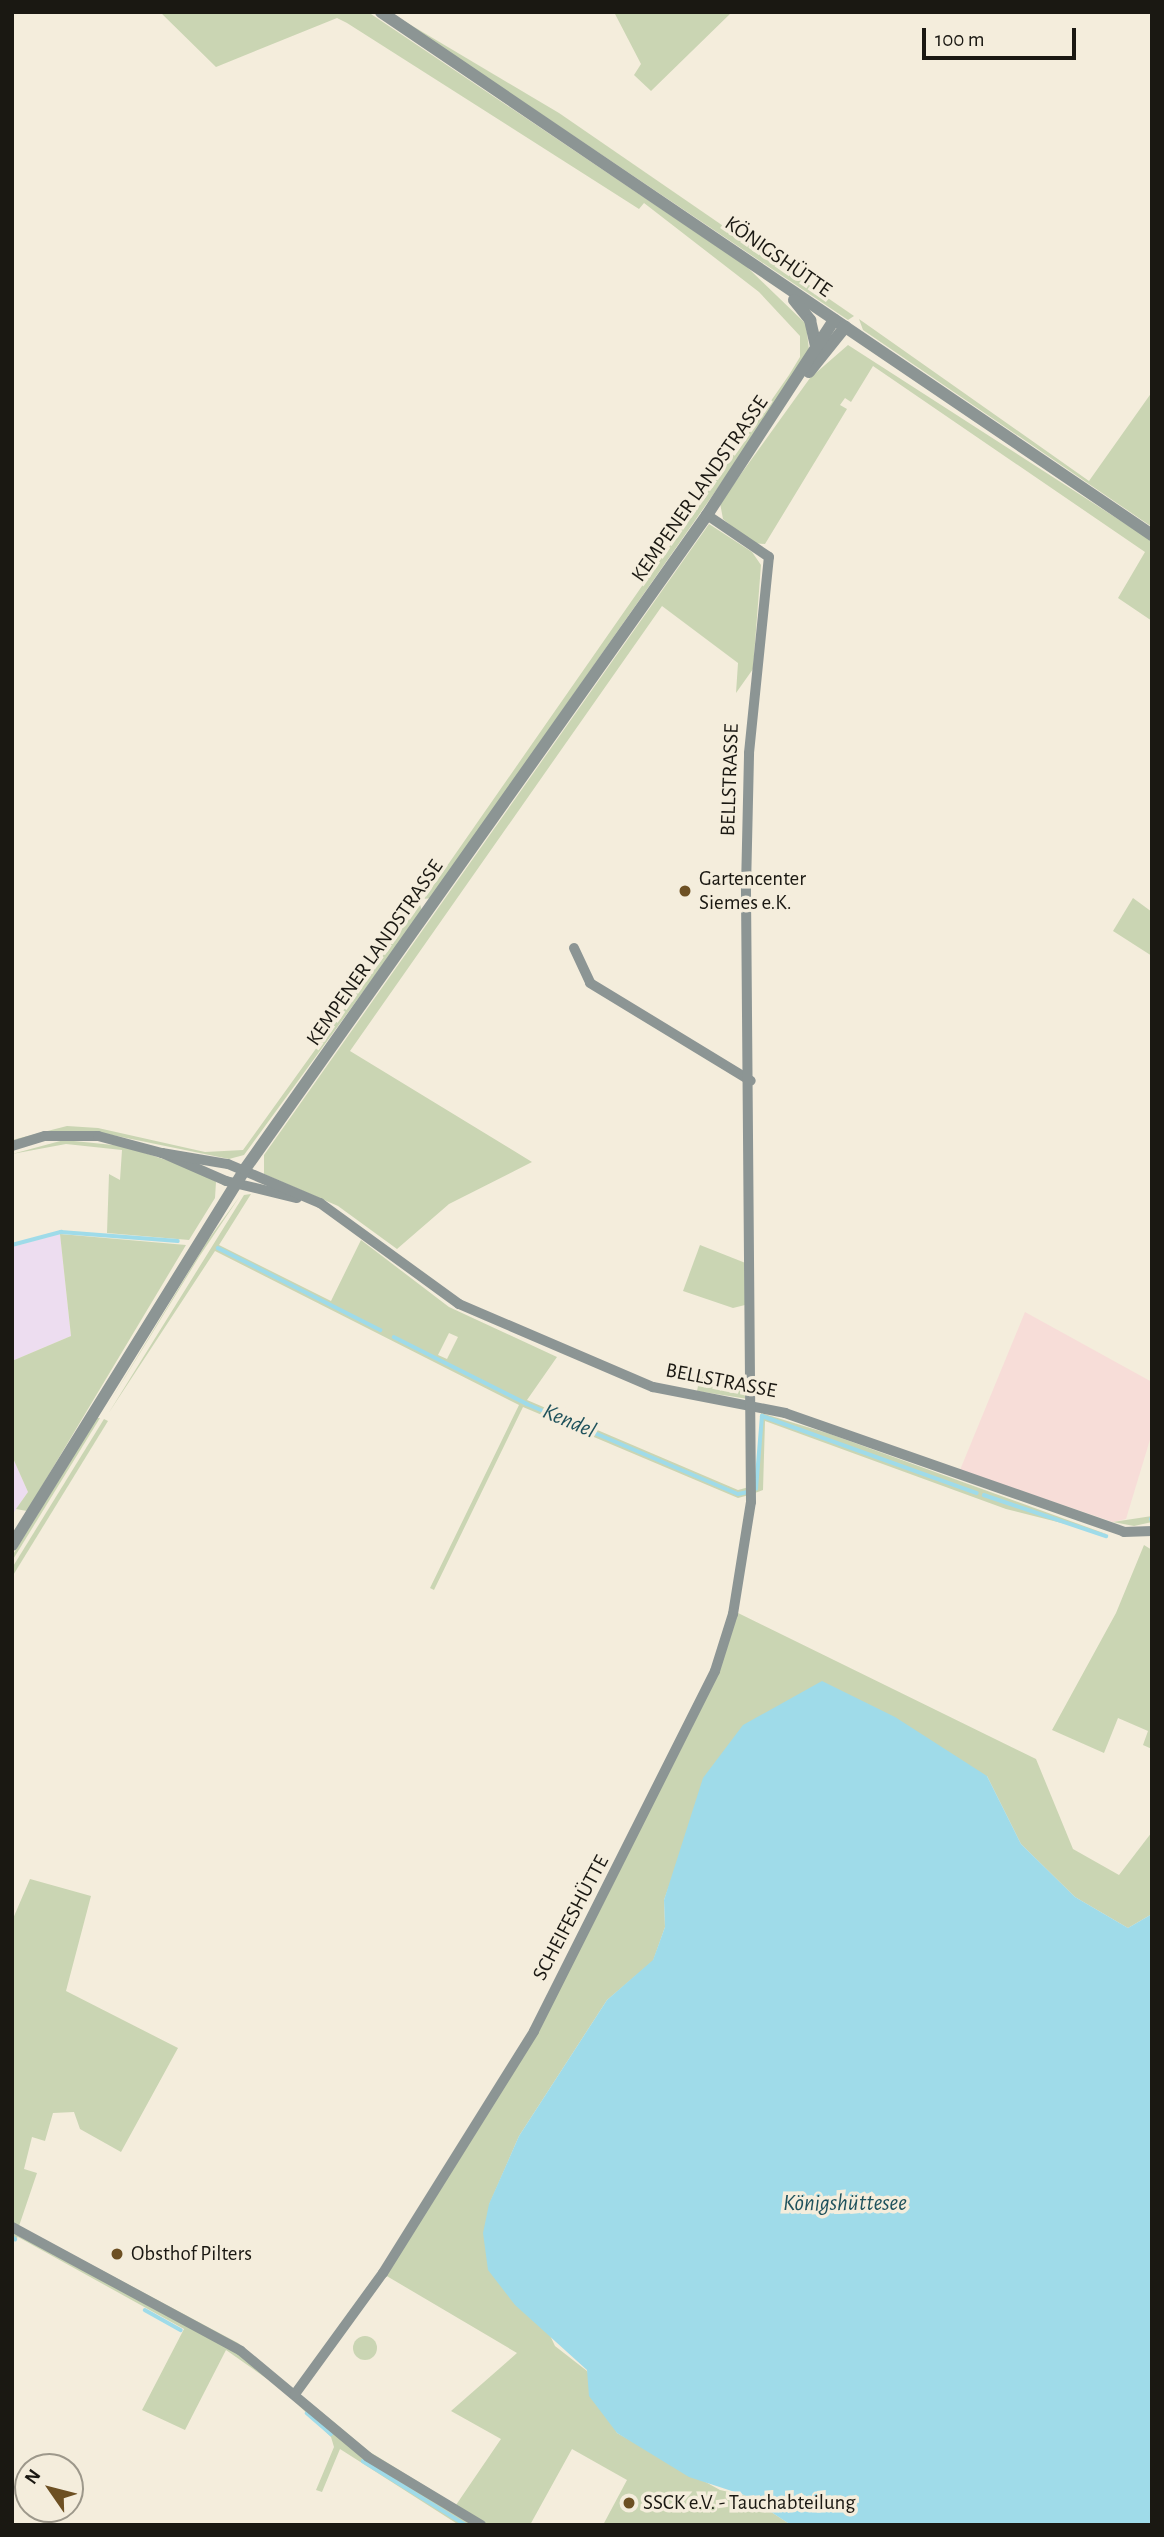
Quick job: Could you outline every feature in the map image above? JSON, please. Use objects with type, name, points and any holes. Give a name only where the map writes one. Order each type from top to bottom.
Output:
[{"type":"street","name":"KÖNIGSHÜTTE","points":[[381,12],[1152,535]]},
{"type":"street","points":[[768,276],[802,308],[816,346]]},
{"type":"street","name":"KEMPENER LANDSTRASSE","points":[[789,396],[816,346],[834,320]]},
{"type":"street","name":"KEMPENER LANDSTRASSE","points":[[12,1545],[245,1169],[789,396],[845,327]]},
{"type":"street","name":"BELLSTRASSE","points":[[707,514],[769,557],[749,753],[754,1410]]},
{"type":"street","points":[[574,948],[590,984],[751,1081]]},
{"type":"street","name":"BELLSTRASSE","points":[[12,1146],[45,1136],[98,1136],[162,1153],[245,1169],[320,1203],[459,1304],[653,1387],[808,1420],[991,1489],[1148,1532],[1152,1543]]},
{"type":"street","name":"BELLSTRASSE","points":[[162,1153],[235,1184],[320,1203]]},
{"type":"street","name":"SCHEIFESHÜTTE","points":[[295,2394],[383,2273],[534,2031],[715,1671],[733,1614],[751,1502],[754,1410]]},
{"type":"street","points":[[12,2227],[241,2351],[368,2457],[481,2525]]},
{"type":"shaded area","points":[[60,1234],[71,1336],[12,1361],[12,1247]]},
{"type":"shaded area","points":[[1025,1312],[1152,1382],[1152,1433],[1126,1519],[1113,1522],[960,1470]]},
{"type":"shaded area","points":[[12,1456],[28,1492],[12,1515]]},
{"type":"green space","points":[[160,12],[368,12],[746,266],[806,324],[809,350],[796,376],[431,898],[424,899],[789,375],[800,357],[800,336],[759,292],[644,203],[639,209],[347,23],[337,18],[216,67]]},
{"type":"green space","points":[[389,12],[559,113],[854,316],[848,320]]},
{"type":"green space","points":[[614,12],[732,12],[651,91],[634,75],[641,64]]},
{"type":"green space","points":[[859,319],[1089,481],[1152,392],[1152,527],[863,330]]},
{"type":"green space","points":[[848,345],[1152,541],[1152,621],[1118,598],[1145,552],[873,366],[851,402],[845,398],[840,405],[847,409],[765,544],[752,543],[723,519],[720,503],[810,378]]},
{"type":"green space","points":[[709,524],[752,552],[761,565],[753,669],[736,693],[738,663],[662,606],[350,1051],[532,1162],[449,1204],[397,1249],[338,1206],[264,1174],[264,1155]]},
{"type":"green space","points":[[1133,898],[1152,912],[1152,956],[1113,931]]},
{"type":"green space","points":[[420,904],[422,911],[244,1155],[229,1159],[97,1132],[12,1140],[67,1126],[98,1128],[205,1152],[243,1150]]},
{"type":"green space","points":[[64,1140],[123,1146],[200,1171],[216,1182],[215,1198],[189,1240],[107,1233],[109,1174],[120,1180],[122,1150],[66,1144],[12,1154]]},
{"type":"green space","points":[[251,1194],[219,1245],[331,1301],[361,1240],[449,1307],[557,1357],[527,1400],[738,1490],[749,1487],[749,1495],[738,1498],[523,1407],[434,1590],[430,1588],[519,1405],[215,1251],[108,1414],[244,1195]],"holes":[[[449,1333],[458,1337],[447,1359],[438,1355]]]},
{"type":"green space","points":[[240,1196],[199,1257],[105,1410],[208,1240]]},
{"type":"green space","points":[[60,1234],[186,1245],[27,1511],[16,1509],[28,1492],[12,1456],[12,1361],[71,1336]]},
{"type":"green space","points":[[700,1245],[748,1264],[749,1304],[733,1308],[683,1291]]},
{"type":"green space","points":[[701,1372],[750,1384],[748,1399],[697,1391]]},
{"type":"green space","points":[[761,1413],[830,1434],[1109,1535],[1006,1509],[765,1421],[763,1490],[755,1493]]},
{"type":"green space","points":[[97,1418],[100,1418],[12,1561],[12,1556]]},
{"type":"green space","points":[[104,1419],[108,1421],[12,1577],[12,1568]]},
{"type":"green space","points":[[1152,1516],[1152,1522],[1134,1526],[1113,1522]]},
{"type":"green space","points":[[1144,1545],[1152,1550],[1152,1749],[1143,1745],[1148,1731],[1118,1718],[1104,1753],[1052,1730],[1116,1613]]},
{"type":"green space","points":[[736,1612],[1036,1759],[1073,1849],[1119,1875],[1152,1832],[1152,1914],[1128,1928],[1075,1897],[1021,1844],[987,1776],[689,1830],[664,1900],[665,1927],[653,1961],[607,2000],[519,2136],[489,2205],[555,2346],[587,2371],[617,2433],[720,2490],[747,2496],[791,2525],[603,2525],[627,2480],[572,2449],[530,2525],[459,2525],[340,2449],[322,2492],[316,2490],[334,2447],[331,2437],[283,2390],[226,2350],[185,2430],[142,2410],[184,2329],[18,2237],[12,2240],[12,1921],[30,1879],[91,1896],[66,1991],[178,2048],[121,2152],[80,2129],[74,2112],[53,2113],[45,2141],[32,2137],[24,2169],[37,2173],[19,2226],[238,2343],[370,2452],[456,2505],[501,2439],[451,2411],[517,2353],[385,2275],[536,2033],[718,1672]]},
{"type":"green space","points":[[360,2336],[370,2336],[377,2343],[377,2353],[370,2360],[360,2360],[353,2353],[353,2343]]},
{"type":"water","name":"Königshüttesee","points":[[822,1681],[895,1717],[987,1776],[1021,1844],[1075,1897],[1128,1928],[1152,1914],[1152,2525],[791,2525],[747,2496],[689,2477],[617,2433],[589,2396],[587,2370],[515,2305],[488,2270],[483,2233],[489,2204],[519,2136],[607,2000],[653,1960],[665,1927],[664,1900],[703,1778],[743,1725]]},
{"type":"waterway","name":"Kendel","points":[[12,1245],[61,1232],[178,1241]]},
{"type":"waterway","name":"Kendel","points":[[218,1248],[380,1330]]},
{"type":"waterway","name":"Kendel","points":[[394,1337],[527,1404],[738,1494],[748,1492]]},
{"type":"waterway","name":"Kendel","points":[[756,1489],[762,1416],[977,1493]]},
{"type":"waterway","name":"Kendel","points":[[984,1495],[1106,1536]]},
{"type":"waterway","points":[[145,2310],[181,2330]]},
{"type":"waterway","points":[[307,2413],[331,2434]]},
{"type":"waterway","points":[[363,2461],[466,2525]]},
{"type":"place","name":"Gartencenter Siemes e.K.","points":[[685,891]]},
{"type":"place","name":"Obsthof Pilters","points":[[117,2254]]},
{"type":"place","name":"SSCK e.V. - Tauchabteilung","points":[[629,2503]]}]
